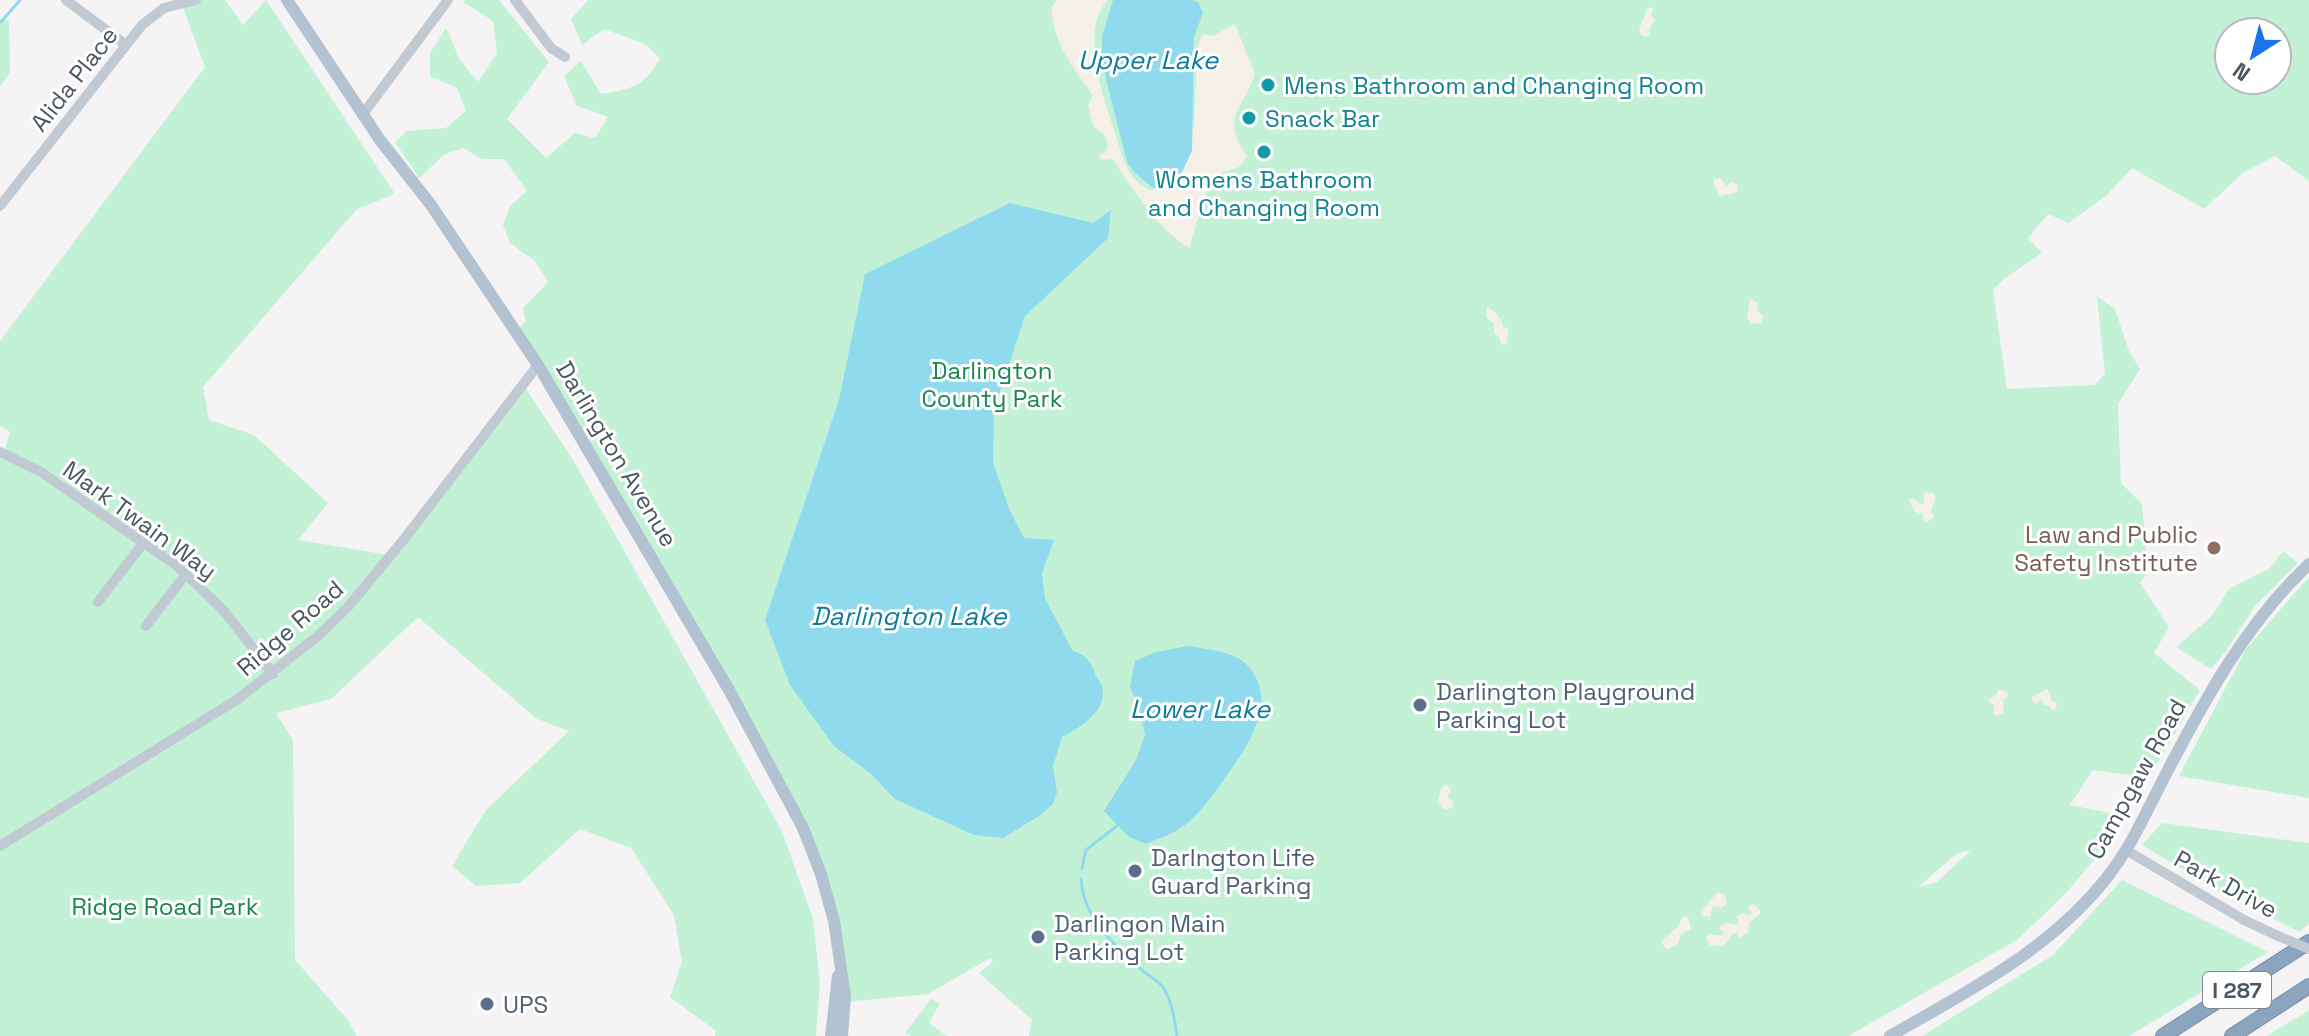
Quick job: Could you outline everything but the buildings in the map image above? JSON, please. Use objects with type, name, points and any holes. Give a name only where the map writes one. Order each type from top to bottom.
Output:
[{"type":"highway","name":"I 287","points":[[2163,1036],[2309,942]]},
{"type":"highway","name":"I 287","points":[[2232,1036],[2309,986]]},
{"type":"main road","name":"Darlington Avenue","points":[[287,0],[363,114],[431,205],[538,365],[721,677],[803,828],[830,904],[845,996],[842,1036]]},
{"type":"main road","name":"Campgaw Road","points":[[1890,1036],[2038,947],[2083,906],[2126,850],[2226,665],[2277,596],[2309,564]]},
{"type":"main road","name":"Darlington Avenue","points":[[831,1036],[833,997],[840,965]]},
{"type":"street","points":[[66,0],[126,45]]},
{"type":"street","name":"Alida Place","points":[[0,206],[152,15],[164,8],[196,0]]},
{"type":"street","points":[[363,114],[448,0]]},
{"type":"street","points":[[515,0],[551,48],[565,57]]},
{"type":"street","name":"Ridge Road","points":[[0,846],[273,674],[347,608],[538,365]]},
{"type":"street","name":"Mark Twain Way","points":[[0,452],[41,472],[186,574],[224,611],[273,674]]},
{"type":"street","points":[[98,602],[144,542]]},
{"type":"street","points":[[146,626],[186,574]]},
{"type":"street","name":"Park Drive","points":[[2126,850],[2244,920],[2309,949]]},
{"type":"green space","name":"Ridge Road Park","points":[[180,0],[225,0],[243,25],[266,0],[395,194],[357,209],[203,387],[209,420],[254,435],[328,503],[298,540],[388,555],[525,387],[573,460],[782,831],[813,919],[820,983],[816,1036],[715,1036],[716,1031],[670,997],[682,962],[674,915],[631,848],[580,829],[520,883],[476,886],[452,866],[486,810],[569,731],[537,719],[418,617],[331,699],[276,713],[293,740],[295,960],[348,1020],[357,1036],[0,1036],[0,451],[5,449],[10,432],[0,426],[0,341],[205,67]]},
{"type":"green space","name":"Darlington County Park","points":[[499,0],[549,62],[507,119],[546,158],[575,133],[595,138],[608,117],[577,106],[564,76],[581,61],[601,94],[637,85],[649,75],[660,58],[645,44],[604,29],[582,45],[571,19],[588,0],[2309,0],[2309,181],[2275,156],[2243,173],[2204,209],[2132,168],[2107,195],[2068,223],[2048,214],[2028,238],[2042,253],[1993,290],[2007,389],[2095,385],[2105,373],[2097,296],[2115,309],[2129,351],[2140,369],[2118,404],[2121,483],[2142,504],[2148,572],[2140,583],[2169,627],[2154,653],[2200,690],[2149,778],[2093,770],[2070,805],[2120,815],[2115,835],[2065,894],[2017,940],[1848,1036],[1029,1036],[1032,1020],[979,973],[993,962],[990,958],[928,994],[845,1002],[838,945],[803,828],[516,331],[526,321],[523,308],[548,282],[535,261],[510,243],[503,225],[510,206],[527,191],[504,159],[482,159],[463,148],[445,154],[419,178],[395,142],[407,131],[446,128],[466,111],[457,88],[430,76],[430,53],[446,28],[460,60],[478,82],[497,53],[493,21],[463,2]],"holes":[[[1971,850],[1937,882],[1918,887],[1956,854]]]},
{"type":"green space","points":[[0,19],[9,21],[10,73],[0,86]]},
{"type":"green space","points":[[2283,551],[2298,563],[2255,606],[2211,669],[2176,647],[2212,616],[2229,589],[2270,568]]},
{"type":"green space","points":[[2309,577],[2309,798],[2179,776],[2246,649]]},
{"type":"green space","points":[[2162,823],[2309,843],[2309,924],[2299,932],[2223,894],[2142,845]]},
{"type":"green space","points":[[2122,880],[2268,952],[2129,1036],[1922,1036],[2053,955]]},
{"type":"green space","points":[[931,999],[940,1003],[929,1023],[947,1036],[912,1036],[905,1033]]},
{"type":"green space","points":[[2309,1010],[2309,1036],[2267,1036]]},
{"type":"sand","points":[[1057,0],[1108,0],[1099,13],[1094,45],[1104,100],[1128,170],[1139,183],[1152,190],[1170,186],[1194,126],[1197,48],[1203,34],[1213,36],[1235,24],[1255,74],[1234,122],[1239,143],[1247,157],[1239,167],[1211,176],[1189,248],[1156,219],[1113,159],[1101,160],[1099,156],[1108,147],[1105,135],[1093,126],[1088,105],[1093,95],[1059,42],[1052,18],[1052,6]]},
{"type":"sand","points":[[1648,7],[1653,8],[1651,15],[1655,21],[1646,37],[1639,30]]},
{"type":"sand","points":[[1720,178],[1727,186],[1732,182],[1737,184],[1738,192],[1720,196],[1713,182]]},
{"type":"sand","points":[[1750,299],[1758,303],[1757,310],[1763,316],[1761,323],[1751,324],[1747,318]]},
{"type":"sand","points":[[1487,307],[1509,330],[1506,345],[1501,344],[1499,336],[1494,333],[1494,324],[1486,317]]},
{"type":"sand","points":[[1928,492],[1936,498],[1931,511],[1934,517],[1925,523],[1922,514],[1915,512],[1909,500],[1914,498],[1921,505],[1924,504],[1924,494]]},
{"type":"sand","points":[[1999,689],[2007,692],[2008,696],[2003,700],[2004,712],[1998,716],[1988,700]]},
{"type":"sand","points":[[2047,689],[2052,701],[2057,703],[2055,711],[2044,705],[2042,700],[2035,704],[2032,700],[2032,697]]},
{"type":"sand","points":[[1446,784],[1451,789],[1447,798],[1454,801],[1452,808],[1444,810],[1438,800]]},
{"type":"sand","points":[[1718,892],[1725,895],[1727,904],[1721,908],[1713,906],[1710,917],[1703,916],[1700,912]]},
{"type":"sand","points":[[1753,904],[1760,914],[1749,923],[1748,932],[1739,939],[1734,933],[1723,946],[1709,945],[1706,938],[1709,934],[1722,936],[1721,926],[1727,923],[1738,925],[1737,916],[1743,913],[1750,916],[1752,913],[1748,907]]},
{"type":"sand","points":[[1683,916],[1688,917],[1691,929],[1681,934],[1678,944],[1665,948],[1661,941],[1678,927]]},
{"type":"water","name":"Upper Lake","points":[[1113,0],[1191,0],[1198,2],[1203,13],[1194,37],[1192,151],[1182,172],[1170,186],[1153,188],[1127,162],[1102,63],[1102,37]]},
{"type":"water","name":"Darlington Lake","points":[[1010,203],[1093,223],[1111,210],[1108,238],[1025,316],[994,410],[993,463],[1010,511],[1024,538],[1054,540],[1042,573],[1045,598],[1072,650],[1090,663],[1102,686],[1103,695],[1091,718],[1062,737],[1053,766],[1057,793],[1053,804],[1003,838],[974,835],[895,799],[870,773],[834,746],[790,685],[765,620],[839,400],[865,274]]},
{"type":"water","name":"Lower Lake","points":[[1188,646],[1227,654],[1247,665],[1257,679],[1261,695],[1260,710],[1249,742],[1200,811],[1180,828],[1146,844],[1129,837],[1104,811],[1136,760],[1145,735],[1139,707],[1130,687],[1135,661],[1156,652]]},
{"type":"waterway","points":[[0,23],[20,0]]},
{"type":"waterway","points":[[1082,868],[1086,850],[1118,825]]},
{"type":"waterway","points":[[1081,879],[1088,907],[1102,931],[1163,987],[1171,1004],[1177,1036]]},
{"type":"place","name":"Mens Bathroom and Changing Room","points":[[1268,85]]},
{"type":"place","name":"Snack Bar","points":[[1249,118]]},
{"type":"place","name":"Womens Bathroom and Changing Room","points":[[1264,152]]},
{"type":"place","name":"Law and Public Safety Institute","points":[[2214,548]]},
{"type":"place","name":"Darlington Playground Parking Lot","points":[[1420,705]]},
{"type":"place","name":"Darlngton Life Guard Parking","points":[[1135,871]]},
{"type":"place","name":"Darlingon Main Parking Lot","points":[[1038,937]]},
{"type":"place","name":"UPS","points":[[487,1004]]}]
